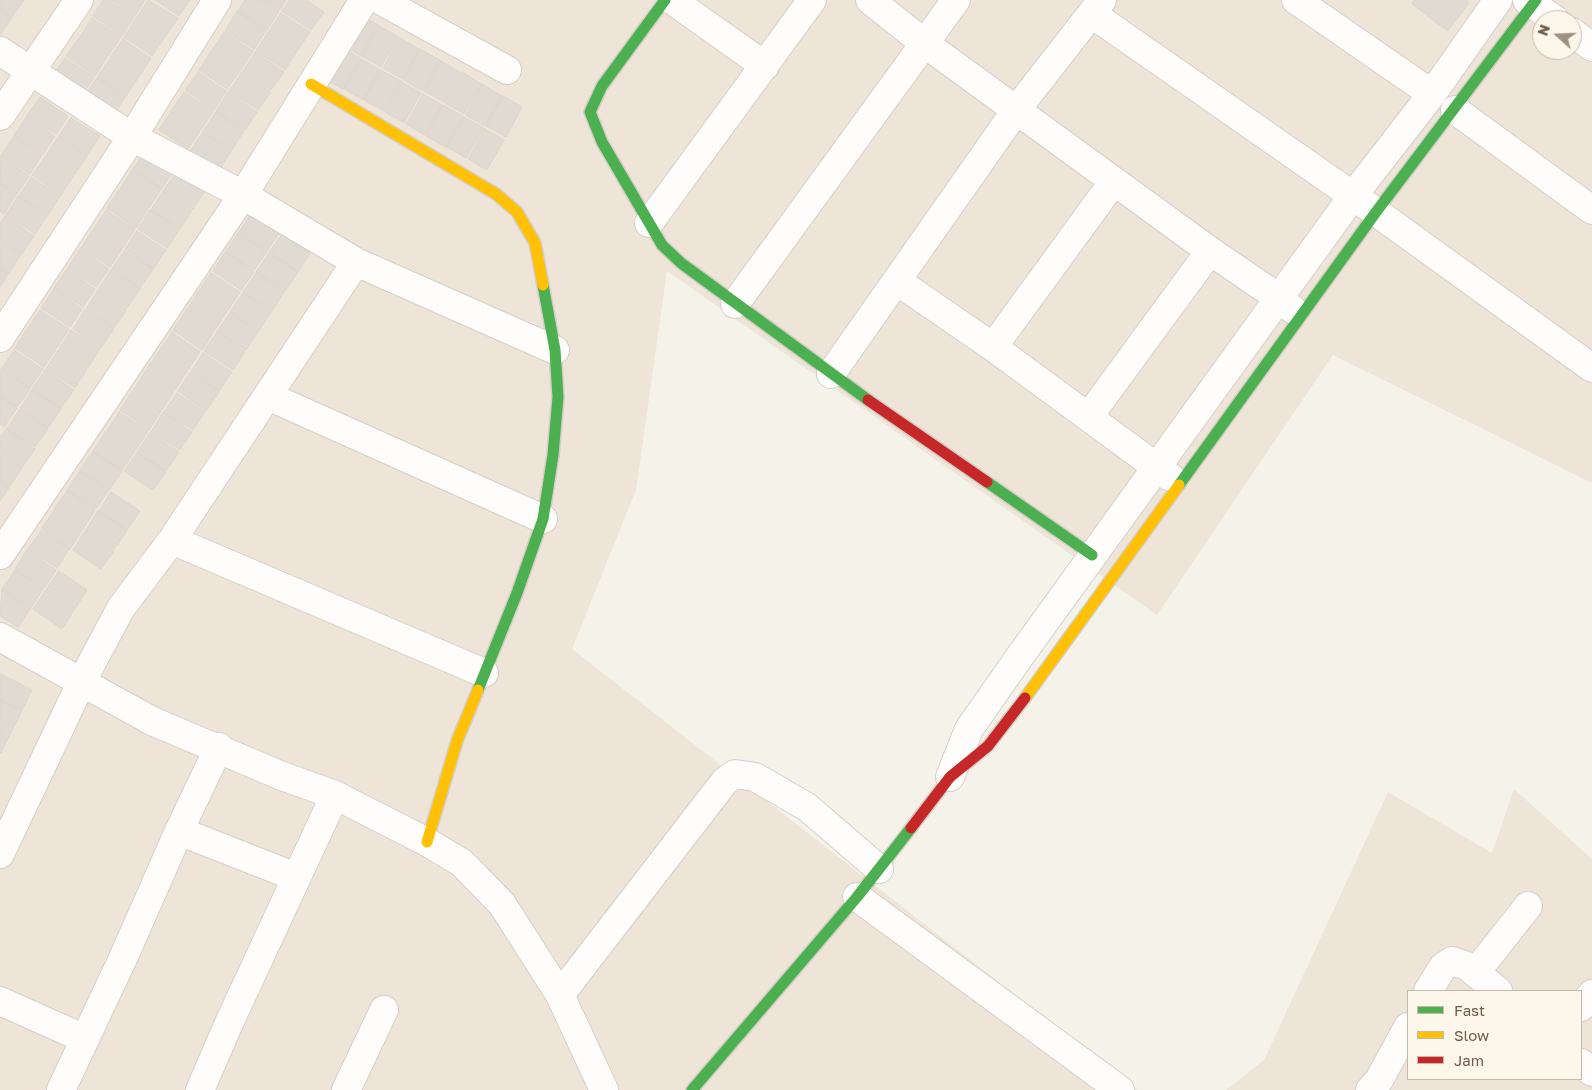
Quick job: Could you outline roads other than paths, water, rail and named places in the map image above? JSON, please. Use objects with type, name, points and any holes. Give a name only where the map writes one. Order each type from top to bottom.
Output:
[{"type":"street","points":[[0,116],[79,0]]},
{"type":"street","points":[[0,338],[132,137],[217,0]]},
{"type":"street","points":[[0,555],[243,195],[364,0]]},
{"type":"street","points":[[380,0],[506,70]]},
{"type":"street","points":[[665,0],[602,86],[590,112],[600,137],[662,245],[681,263],[831,374],[1092,554]]},
{"type":"street","points":[[672,0],[765,66]]},
{"type":"street","points":[[649,223],[812,0]]},
{"type":"street","points":[[870,0],[924,43],[1210,251],[1279,298],[1300,317]]},
{"type":"street","points":[[735,304],[956,0]]},
{"type":"street","points":[[1296,0],[1432,94]]},
{"type":"street","points":[[950,777],[969,729],[1092,554],[1352,198],[1432,94],[1498,0]]},
{"type":"street","points":[[692,1090],[857,897],[950,777],[988,746],[1376,212],[1454,110],[1532,1],[1543,10]]},
{"type":"street","points":[[831,374],[1017,109],[1097,7],[1352,198],[1376,212],[1592,368]]},
{"type":"street","points":[[0,51],[132,137],[243,195],[356,262],[555,350]]},
{"type":"street","points":[[311,84],[496,194],[517,212],[535,243],[555,350],[558,396],[553,455],[543,519],[517,593],[457,741],[427,842]]},
{"type":"street","points":[[1454,110],[1592,210]]},
{"type":"street","points":[[993,347],[1114,181]]},
{"type":"street","points":[[1089,416],[1210,251]]},
{"type":"street","points":[[0,854],[82,681],[121,608],[172,540],[356,262]]},
{"type":"street","points":[[897,281],[1089,416],[1157,465],[1179,484]]},
{"type":"street","points":[[1211,390],[1233,408]]},
{"type":"street","points":[[268,396],[543,519]]},
{"type":"street","points":[[172,540],[484,673]]},
{"type":"street","points":[[0,636],[152,720],[219,747],[282,776],[335,795],[427,842],[462,863],[502,904],[560,994],[604,1090]]},
{"type":"street","points":[[61,1090],[155,890],[179,831],[219,747]]},
{"type":"street","points":[[560,994],[725,781],[735,774],[748,774],[807,807],[879,869]]},
{"type":"street","points":[[200,1090],[335,795]]},
{"type":"street","points":[[179,831],[296,877]]},
{"type":"street","points":[[857,897],[1120,1090]]},
{"type":"street","points":[[1476,972],[1528,906]]},
{"type":"street","points":[[1429,990],[1443,967],[1452,961],[1467,966],[1497,990]]},
{"type":"street","points":[[1582,1006],[1592,994]]},
{"type":"street","points":[[0,1001],[85,1039]]},
{"type":"street","points":[[346,1090],[384,1010]]},
{"type":"street","points":[[1380,1087],[1407,1029]]},
{"type":"street","points":[[1582,1064],[1592,1072]]}]
